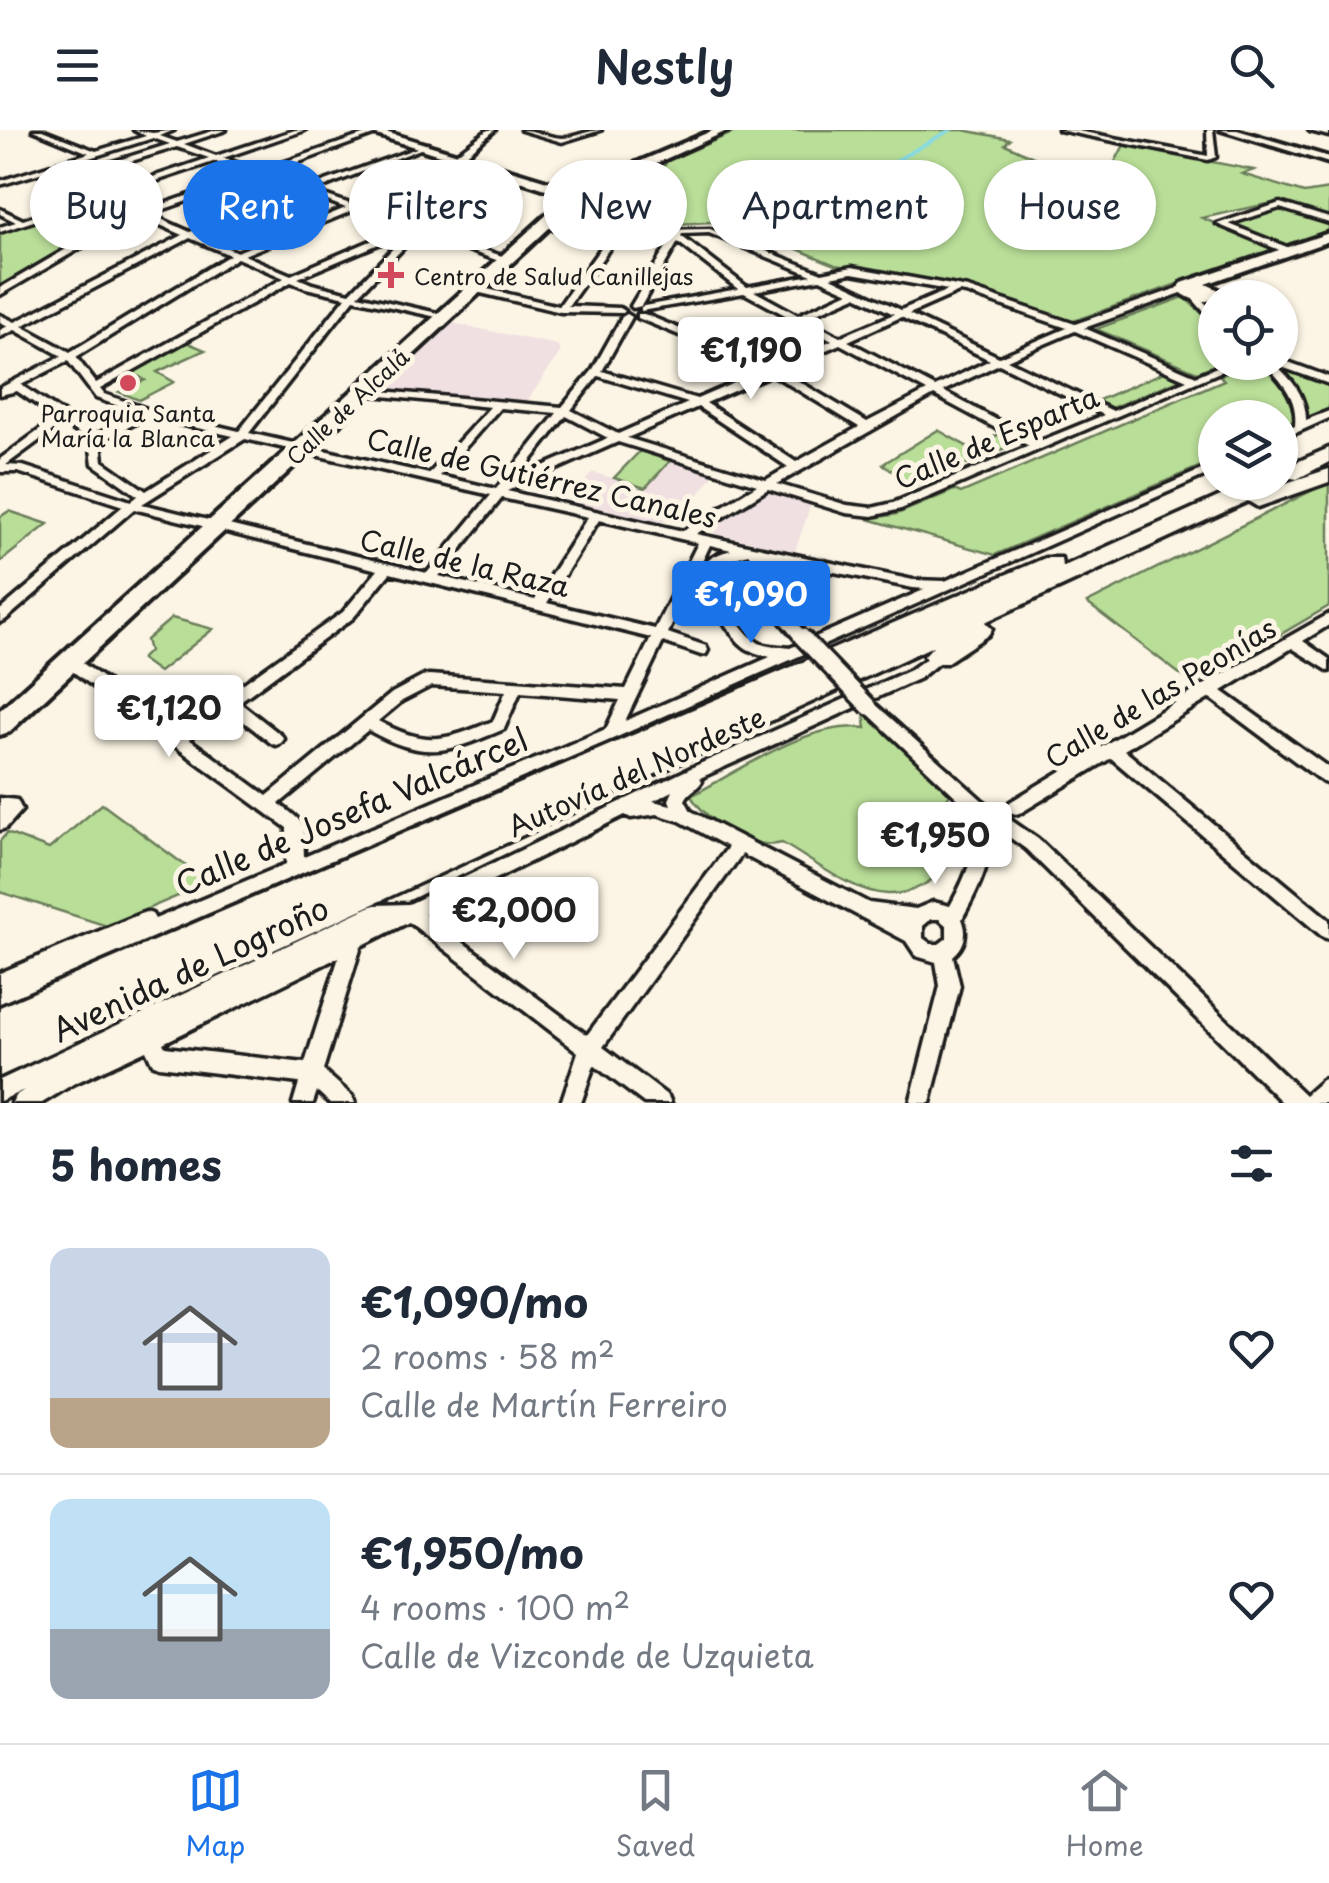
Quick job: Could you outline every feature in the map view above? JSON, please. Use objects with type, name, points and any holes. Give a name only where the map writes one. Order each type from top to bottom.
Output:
[{"type":"highway","points":[[1298,451],[1329,436]]},
{"type":"highway","points":[[1298,469],[1329,454]]},
{"type":"highway","points":[[938,656],[1116,553],[1297,483],[1329,475]]},
{"type":"highway","name":"Autovía del Nordeste","points":[[0,1025],[1198,497]]},
{"type":"highway","name":"Autovía del Nordeste","points":[[0,1058],[1231,500]]},
{"type":"main road","name":"Calle de Alcalá","points":[[657,160],[723,130]]},
{"type":"main road","points":[[1226,130],[1329,158]]},
{"type":"main road","points":[[1242,130],[1329,158]]},
{"type":"main road","points":[[377,131],[543,182]]},
{"type":"main road","points":[[463,158],[469,160]]},
{"type":"main road","name":"Calle de Alcalá","points":[[0,724],[543,226]]},
{"type":"main road","points":[[1220,280],[1329,237]]},
{"type":"street","points":[[36,130],[96,153]]},
{"type":"street","points":[[82,148],[139,130],[222,160]]},
{"type":"street","points":[[73,160],[171,130]]},
{"type":"street","points":[[126,160],[222,130]]},
{"type":"street","points":[[163,176],[302,130]]},
{"type":"street","points":[[459,160],[490,130]]},
{"type":"street","points":[[524,130],[562,140],[598,130]]},
{"type":"street","points":[[1062,130],[1208,158],[1212,157],[1210,130]]},
{"type":"street","points":[[1312,130],[1329,134]]},
{"type":"street","points":[[298,160],[377,131]]},
{"type":"street","points":[[329,181],[424,146]]},
{"type":"street","points":[[0,183],[30,173]]},
{"type":"street","points":[[1289,252],[1221,224],[1280,205],[1329,221]]},
{"type":"street","points":[[6,391],[236,255],[349,210]]},
{"type":"street","points":[[0,212],[22,222]]},
{"type":"street","points":[[0,230],[30,219]]},
{"type":"street","points":[[687,235],[710,231],[822,276],[1114,415]]},
{"type":"street","points":[[0,334],[183,239]]},
{"type":"street","points":[[687,243],[746,290],[1037,446]]},
{"type":"street","points":[[0,292],[71,250]]},
{"type":"street","points":[[224,250],[291,278],[443,317]]},
{"type":"street","points":[[0,318],[70,356],[94,388],[291,278],[363,250]]},
{"type":"street","points":[[0,617],[132,504],[241,436],[352,296],[394,250]]},
{"type":"street","points":[[476,250],[505,260]]},
{"type":"street","points":[[561,308],[604,250]]},
{"type":"street","points":[[640,310],[671,250]]},
{"type":"street","points":[[475,288],[561,308],[624,314],[852,270],[958,289],[1074,327],[1196,380]]},
{"type":"street","points":[[504,490],[958,289]]},
{"type":"street","points":[[798,318],[857,292]]},
{"type":"street","points":[[684,536],[794,466],[866,426],[1074,327],[1166,294],[1198,295]]},
{"type":"street","points":[[640,310],[774,371],[866,426]]},
{"type":"street","points":[[430,580],[596,372],[624,314]]},
{"type":"street","points":[[1298,369],[1329,381]]},
{"type":"street","points":[[596,372],[699,403],[794,466]]},
{"type":"street","name":"Calle de Esparta","points":[[363,390],[565,410],[619,439],[846,510],[884,511],[1196,380]]},
{"type":"street","points":[[1284,380],[1297,394],[1302,408],[1300,428]]},
{"type":"street","points":[[6,391],[19,388],[95,440]]},
{"type":"street","name":"Calle de Gutiérrez Canales","points":[[94,388],[100,396],[146,413],[241,436],[504,490],[749,550],[913,584],[947,585]]},
{"type":"street","points":[[432,478],[498,404]]},
{"type":"street","points":[[95,440],[146,413]]},
{"type":"street","points":[[1300,428],[1329,414]]},
{"type":"street","points":[[2,469],[28,448],[26,442],[62,420]]},
{"type":"street","points":[[95,440],[97,462],[145,495]]},
{"type":"street","name":"Calle de la Raza","points":[[2,469],[19,468],[132,504],[385,570],[660,635],[701,650]]},
{"type":"street","name":"Calle de Josefa Valcárcel","points":[[0,982],[724,682],[798,643],[947,585],[1198,474]]},
{"type":"street","points":[[539,605],[596,515]]},
{"type":"street","points":[[614,727],[706,540]]},
{"type":"street","points":[[798,643],[773,654],[748,645],[709,579],[709,568],[716,560],[749,550],[769,571],[775,607],[798,643],[977,806],[1026,838],[1298,1103]]},
{"type":"street","points":[[178,739],[348,615],[385,570]]},
{"type":"street","name":"Calle de las Peonías","points":[[1016,807],[1329,619]]},
{"type":"street","points":[[1292,641],[1329,666]]},
{"type":"street","name":"Avenida de Logroño","points":[[22,1103],[66,1078],[353,942],[539,846],[916,674],[938,656]]},
{"type":"street","points":[[69,661],[294,824],[296,861]]},
{"type":"street","points":[[268,805],[397,696],[429,680],[628,695]]},
{"type":"street","points":[[368,723],[398,740],[439,749],[499,726],[516,686]]},
{"type":"street","points":[[1209,688],[1329,777]]},
{"type":"street","points":[[229,702],[276,738]]},
{"type":"street","points":[[1113,750],[1329,931]]},
{"type":"street","points":[[686,816],[677,800],[683,788],[732,758]]},
{"type":"street","points":[[0,805],[11,805],[14,810],[0,823]]},
{"type":"street","points":[[943,953],[957,940],[952,920],[968,892],[984,841],[985,822],[977,806]]},
{"type":"street","points":[[539,846],[633,810],[657,807],[686,816],[739,845],[764,853],[854,907],[914,926]]},
{"type":"street","points":[[984,841],[1005,834],[1026,838]]},
{"type":"street","points":[[571,1103],[590,1048],[739,845]]},
{"type":"street","name":"Calle de Josefa Valcárcel","points":[[0,994],[296,861]]},
{"type":"street","points":[[914,926],[926,911],[952,920]]},
{"type":"street","points":[[408,912],[661,1103]]},
{"type":"street","name":"Avenida de Logroño","points":[[0,1091],[376,913],[408,912]]},
{"type":"street","points":[[914,926],[920,945],[943,953]]},
{"type":"street","points":[[303,1103],[353,942]]},
{"type":"street","points":[[920,1103],[950,986],[943,953]]},
{"type":"street","points":[[151,1040],[159,1056],[312,1074],[346,1103]]},
{"type":"street","points":[[11,1103],[66,1078]]},
{"type":"street","points":[[1311,1103],[1329,1086]]},
{"type":"shaded area","points":[[452,323],[557,345],[561,351],[526,403],[382,390]]},
{"type":"shaded area","points":[[640,451],[714,474],[686,511],[687,522],[655,521],[570,502],[592,472],[612,478]]},
{"type":"shaded area","points":[[767,490],[811,504],[795,551],[715,534],[711,526]]},
{"type":"green space","points":[[739,130],[963,130],[1010,139],[1005,144],[1040,160],[984,160],[984,250],[1156,250],[1156,160],[1116,160],[1124,145],[1254,170],[1242,174],[1304,193],[1329,189],[1329,218],[1277,202],[1202,218],[1275,249],[1071,322],[965,288],[835,265],[800,250],[964,250],[964,160],[707,160],[707,222],[687,223],[687,160],[669,160]]},
{"type":"green space","points":[[1280,208],[1329,223],[1329,230],[1283,246],[1232,225]]},
{"type":"green space","points":[[30,223],[30,250],[65,250],[0,286],[0,233]]},
{"type":"green space","points":[[1184,297],[1198,310],[1198,372],[1197,372],[1096,329]]},
{"type":"green space","points":[[186,342],[205,350],[157,372],[174,382],[139,400],[119,392],[145,380],[133,373]]},
{"type":"green space","points":[[1164,372],[1181,379],[1109,409],[1094,402]]},
{"type":"green space","points":[[1298,373],[1329,385],[1329,410],[1309,419],[1299,391],[1288,380],[1298,380]]},
{"type":"green space","points":[[1224,380],[1277,380],[1288,400],[1198,400],[1198,467],[995,555],[868,519],[897,514],[954,490],[961,493]]},
{"type":"green space","points":[[938,430],[970,448],[1004,432],[1020,442],[912,486],[883,464]]},
{"type":"green space","points":[[640,451],[670,461],[645,488],[614,478]]},
{"type":"green space","points":[[1329,482],[1329,606],[1194,685],[1087,603],[1298,500]]},
{"type":"green space","points":[[9,511],[48,524],[0,562],[0,517]]},
{"type":"green space","points":[[172,618],[213,629],[159,672],[141,659],[149,651],[146,640]]},
{"type":"green space","points":[[864,713],[951,793],[943,803],[956,817],[961,832],[958,848],[938,875],[922,886],[888,894],[860,888],[782,843],[744,838],[718,824],[691,796],[798,740],[821,732],[866,728]]},
{"type":"green space","points":[[102,804],[209,883],[107,926],[0,892],[0,841],[7,833],[49,849]]},
{"type":"waterway","points":[[898,160],[951,130]]},
{"type":"place","name":"Centro de Salud Canillejas","points":[[391,275]]},
{"type":"place","name":"Parroquia Santa María la Blanca","points":[[128,383]]}]
